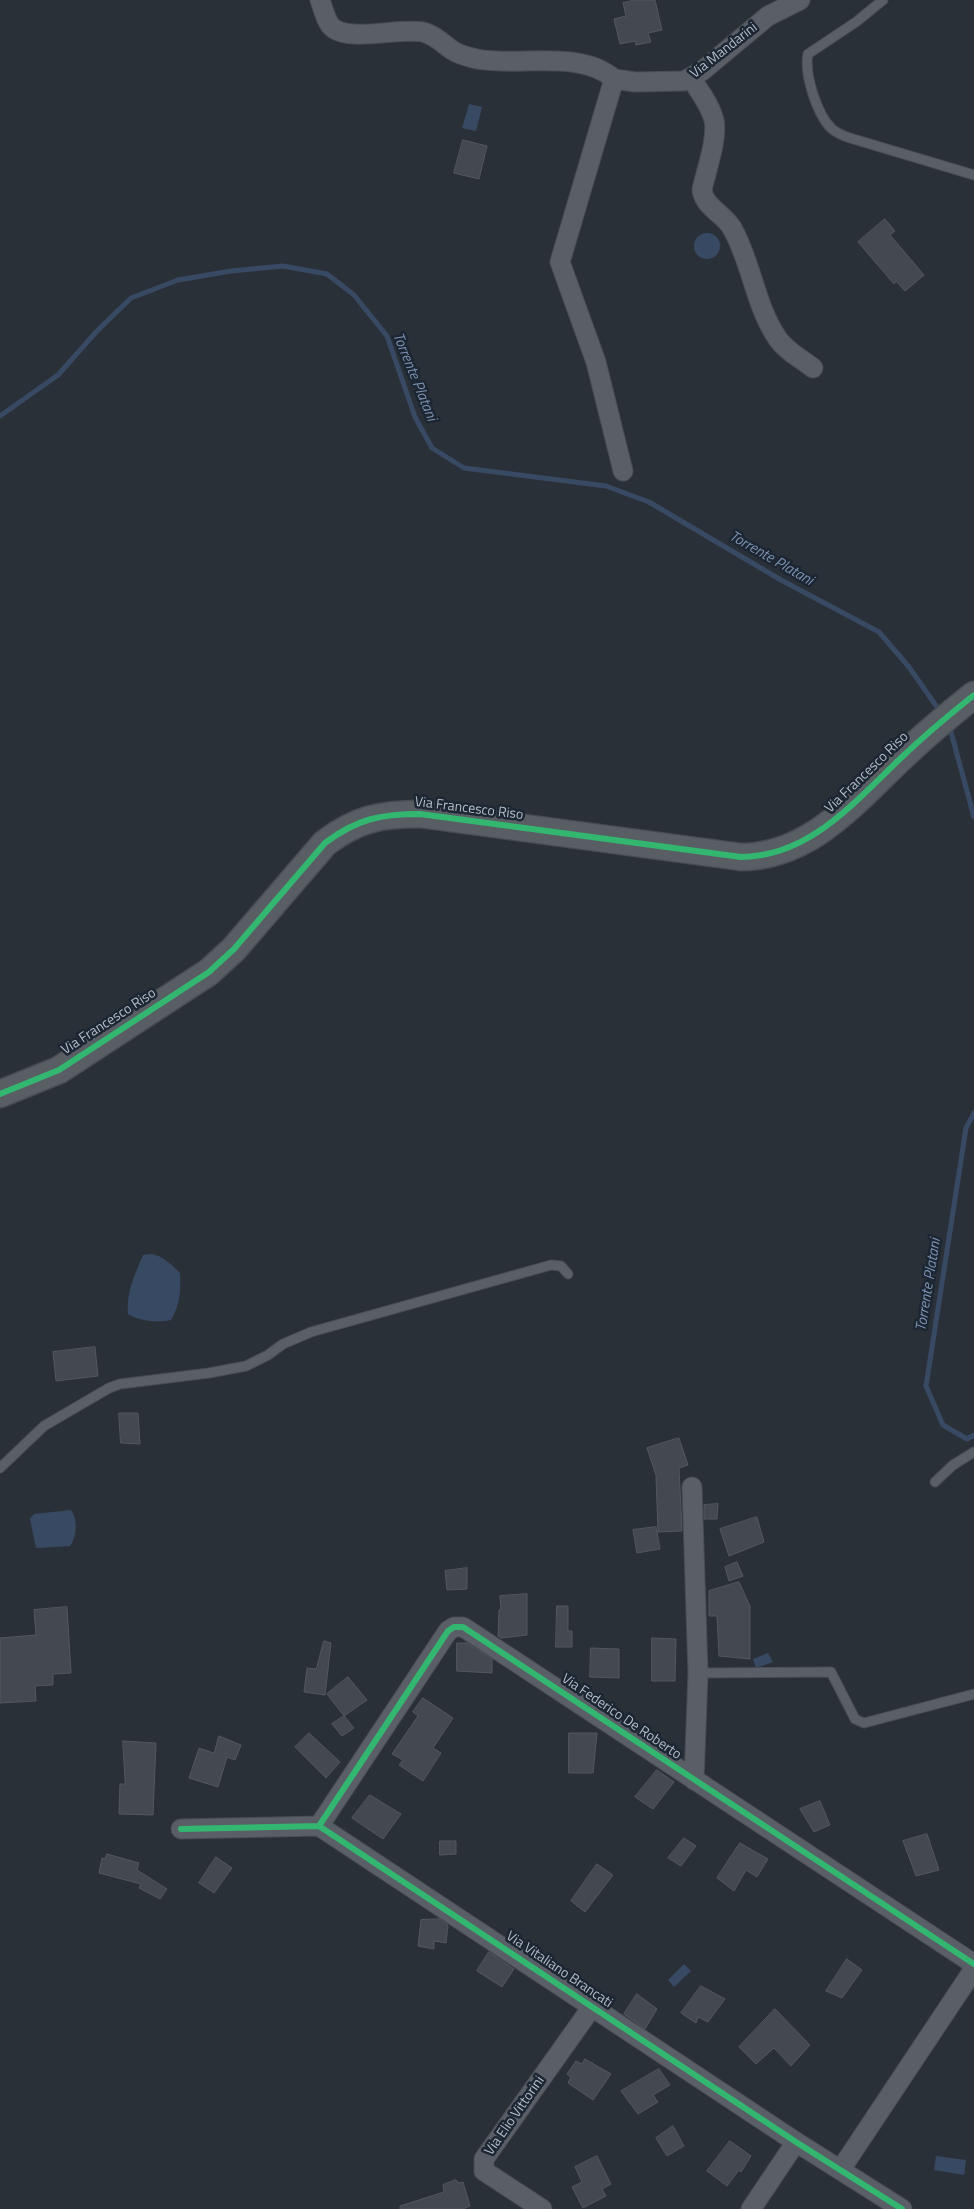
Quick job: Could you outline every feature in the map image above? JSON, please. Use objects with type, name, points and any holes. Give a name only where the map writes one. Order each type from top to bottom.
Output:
[{"type":"street","points":[[320,0],[330,24],[339,32],[359,35],[392,31],[423,32],[439,38],[460,54],[479,59],[547,62],[572,61],[604,70],[614,79],[560,262],[596,362],[623,471]]},
{"type":"street","name":"Via Mandarini","points":[[614,79],[635,82],[684,82],[718,58],[768,16],[800,0]]},
{"type":"street","points":[[691,78],[705,100],[714,120],[714,131],[702,190],[704,200],[725,220],[738,239],[759,299],[778,340],[813,368]]},
{"type":"street","name":"Via Francesco Riso","points":[[0,1094],[59,1070],[209,972],[234,949],[324,843],[336,834],[368,819],[389,814],[420,814],[741,857],[759,857],[792,847],[830,825],[932,728],[974,694]]},
{"type":"street","points":[[692,1487],[698,1673],[694,1780]]},
{"type":"street","name":"Via Federico De Roberto","points":[[319,1826],[448,1631],[454,1627],[463,1627],[974,1964]]},
{"type":"street","points":[[181,1829],[319,1826]]},
{"type":"street","name":"Via Vitaliano Brancati","points":[[319,1826],[592,2008],[902,2209]]},
{"type":"street","points":[[841,2169],[974,1969]]},
{"type":"street","name":"Via Elio Vittorini","points":[[542,2209],[484,2171],[484,2160],[592,2008]]},
{"type":"street","points":[[751,2209],[796,2142]]},
{"type":"lane","points":[[883,0],[856,22],[808,54],[806,62],[818,108],[834,130],[850,138],[974,175]]},
{"type":"lane","points":[[0,1468],[44,1426],[120,1384],[209,1373],[246,1366],[268,1355],[284,1344],[311,1332],[551,1265],[560,1266],[568,1274]]},
{"type":"lane","points":[[935,1482],[953,1465],[974,1452]]},
{"type":"lane","points":[[698,1673],[831,1672],[855,1719],[864,1723],[974,1694]]},
{"type":"water","points":[[469,104],[482,107],[476,131],[462,128]]},
{"type":"water","points":[[707,233],[716,237],[720,246],[716,255],[707,259],[698,255],[694,246],[698,237]]},
{"type":"water","points":[[151,1254],[163,1258],[180,1273],[179,1297],[171,1320],[149,1321],[128,1314],[128,1298],[134,1276],[143,1255]]},
{"type":"water","points":[[71,1510],[75,1518],[76,1528],[70,1546],[36,1548],[30,1519],[34,1514]]},
{"type":"water","points":[[768,1653],[773,1662],[756,1668],[753,1659]]},
{"type":"water","points":[[684,1964],[691,1971],[674,1987],[668,1980]]},
{"type":"water","points":[[936,2156],[966,2160],[964,2175],[934,2170]]},
{"type":"building","points":[[635,0],[655,0],[662,30],[648,33],[651,42],[636,45],[635,41],[620,44],[614,19],[626,16],[623,3]]},
{"type":"building","points":[[463,140],[487,146],[479,179],[454,173]]},
{"type":"building","points":[[885,219],[895,231],[890,235],[924,275],[905,291],[896,281],[894,284],[858,242]]},
{"type":"building","points":[[95,1347],[98,1376],[56,1381],[53,1352]]},
{"type":"building","points":[[119,1413],[138,1413],[140,1444],[121,1443]]},
{"type":"building","points":[[679,1438],[688,1465],[679,1468],[682,1531],[658,1532],[656,1475],[647,1448]]},
{"type":"building","points":[[718,1504],[717,1519],[704,1519],[704,1505]]},
{"type":"building","points":[[757,1517],[764,1542],[729,1556],[720,1529]]},
{"type":"building","points":[[656,1527],[660,1549],[637,1553],[633,1530]]},
{"type":"building","points":[[737,1562],[743,1576],[729,1581],[725,1567]]},
{"type":"building","points":[[467,1568],[467,1589],[447,1590],[445,1571]]},
{"type":"building","points":[[739,1582],[750,1606],[750,1659],[719,1656],[717,1616],[709,1616],[709,1591]]},
{"type":"building","points":[[527,1594],[527,1635],[501,1638],[498,1636],[499,1610],[501,1609],[500,1596]]},
{"type":"building","points":[[557,1606],[568,1606],[568,1631],[572,1631],[572,1647],[556,1647]]},
{"type":"building","points":[[67,1607],[71,1673],[53,1674],[53,1685],[35,1686],[36,1701],[0,1703],[0,1638],[36,1635],[34,1610]]},
{"type":"building","points":[[652,1638],[676,1639],[675,1681],[652,1681]]},
{"type":"building","points":[[324,1641],[331,1643],[325,1695],[304,1692],[307,1668],[316,1669]]},
{"type":"building","points":[[457,1643],[467,1643],[492,1659],[492,1673],[457,1671]]},
{"type":"building","points":[[591,1648],[619,1649],[619,1678],[590,1677]]},
{"type":"building","points":[[348,1677],[367,1700],[344,1716],[327,1694]]},
{"type":"building","points":[[423,1698],[453,1718],[433,1748],[441,1753],[423,1781],[399,1765],[403,1760],[392,1754],[418,1716],[413,1712]]},
{"type":"building","points":[[344,1716],[354,1728],[342,1736],[332,1724]]},
{"type":"building","points":[[309,1733],[340,1762],[326,1778],[295,1747]]},
{"type":"building","points":[[569,1733],[597,1733],[593,1773],[569,1773]]},
{"type":"building","points":[[219,1736],[241,1745],[235,1760],[227,1757],[218,1787],[189,1778],[199,1748],[214,1753]]},
{"type":"building","points":[[123,1741],[156,1743],[153,1815],[119,1814],[120,1784],[125,1784]]},
{"type":"building","points":[[657,1770],[674,1782],[653,1809],[635,1797]]},
{"type":"building","points":[[370,1795],[401,1814],[383,1839],[352,1818]]},
{"type":"building","points":[[820,1801],[830,1825],[814,1832],[800,1809]]},
{"type":"building","points":[[927,1834],[939,1870],[916,1876],[903,1841]]},
{"type":"building","points":[[684,1838],[696,1846],[681,1866],[668,1858]]},
{"type":"building","points":[[440,1841],[456,1841],[456,1854],[440,1855]]},
{"type":"building","points":[[740,1843],[768,1859],[757,1877],[746,1870],[734,1891],[717,1878]]},
{"type":"building","points":[[107,1854],[139,1863],[137,1870],[167,1889],[160,1899],[139,1888],[141,1884],[99,1873],[102,1858],[105,1859]]},
{"type":"building","points":[[216,1857],[232,1868],[214,1893],[199,1883]]},
{"type":"building","points":[[597,1864],[613,1875],[585,1912],[571,1901]]},
{"type":"building","points":[[440,1919],[448,1925],[446,1943],[434,1941],[434,1949],[418,1946],[421,1920]]},
{"type":"building","points":[[489,1952],[514,1969],[502,1987],[477,1971]]},
{"type":"building","points":[[847,1959],[862,1970],[842,1998],[826,1991]]},
{"type":"building","points":[[701,1986],[725,1999],[708,2022],[698,2017],[696,2023],[681,2013]]},
{"type":"building","points":[[637,1994],[657,2009],[645,2029],[624,2014]]},
{"type":"building","points":[[775,2009],[810,2045],[791,2066],[774,2048],[756,2064],[739,2047]]},
{"type":"building","points":[[585,2059],[611,2074],[593,2100],[568,2083],[571,2077],[567,2074],[576,2061],[582,2064]]},
{"type":"building","points":[[659,2069],[670,2085],[653,2095],[658,2102],[638,2114],[621,2091]]},
{"type":"building","points":[[673,2126],[684,2146],[667,2156],[656,2138]]},
{"type":"building","points":[[730,2141],[751,2156],[741,2172],[739,2170],[727,2186],[707,2171]]},
{"type":"building","points":[[597,2156],[611,2184],[602,2189],[606,2196],[583,2208],[572,2187],[582,2182],[575,2167]]},
{"type":"building","points":[[456,2180],[459,2183],[463,2182],[470,2206],[463,2209],[400,2209],[400,2206],[444,2192],[443,2185]]},
{"type":"waterway","name":"Torrente Platani","points":[[0,416],[58,375],[97,331],[131,298],[178,280],[231,271],[283,266],[327,274],[354,295],[387,336],[415,417],[432,448],[464,468],[606,486],[649,502],[781,580],[879,632],[909,667],[939,710]]},
{"type":"waterway","name":"Torrente Platani","points":[[951,732],[974,817]]},
{"type":"waterway","name":"Torrente Platani","points":[[974,1113],[966,1128],[926,1386],[943,1425],[967,1439],[974,1435]]},
{"type":"cycle path","points":[[0,1094],[59,1070],[209,972],[234,949],[325,843],[359,823],[393,815],[420,814],[741,857],[766,855],[789,848],[830,824],[919,741],[974,695]]},
{"type":"cycle path","points":[[319,1826],[448,1631],[454,1627],[463,1627],[974,1964]]},
{"type":"cycle path","points":[[181,1829],[319,1826],[796,2142],[902,2209]]}]
